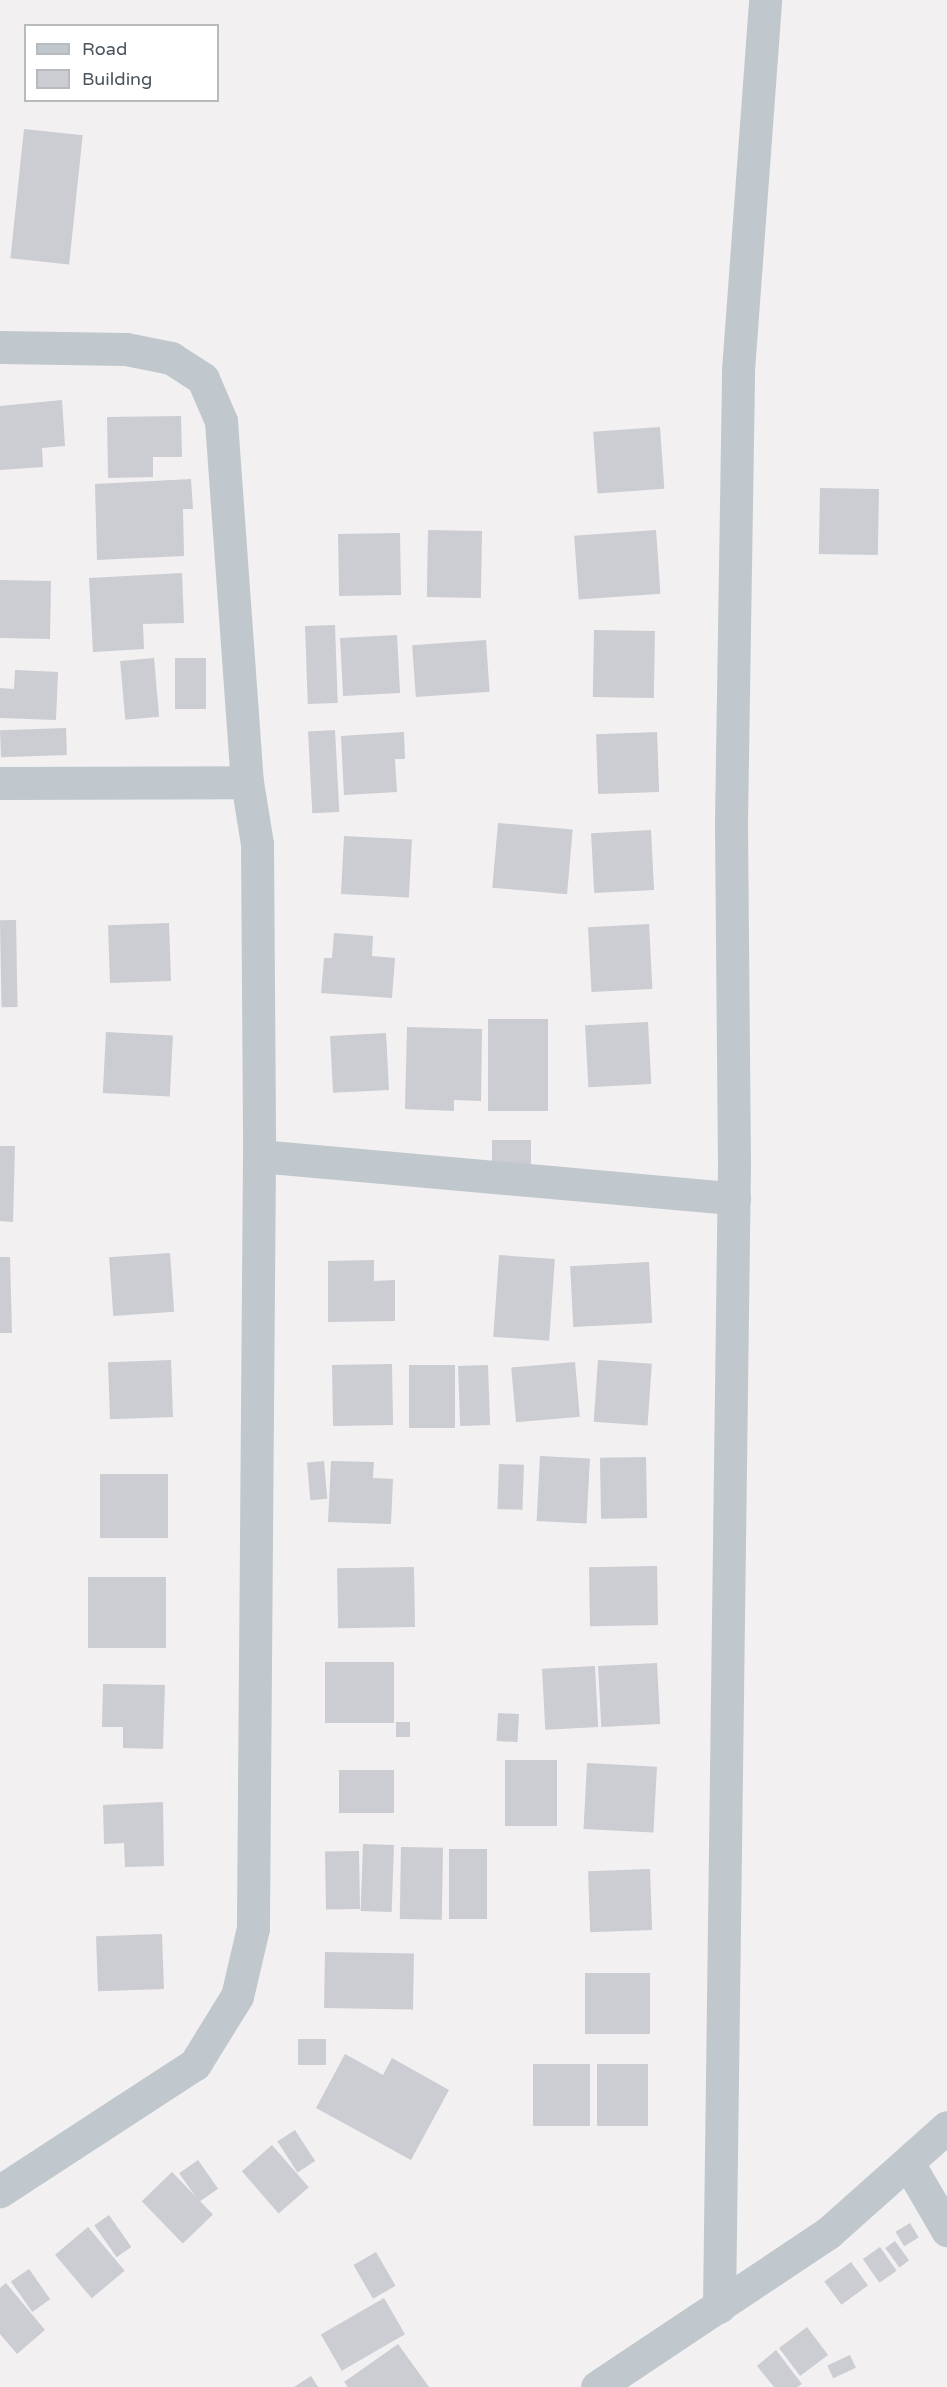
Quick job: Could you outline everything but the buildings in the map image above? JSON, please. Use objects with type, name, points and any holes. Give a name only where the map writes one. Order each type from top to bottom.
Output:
[{"type":"street","points":[[719,2307],[734,1198],[731,822],[738,370],[765,0]]},
{"type":"street","points":[[0,347],[126,350],[171,358],[203,379],[221,421],[228,477],[248,782],[257,844],[259,1156],[253,1928],[237,1996],[195,2064],[0,2191]]},
{"type":"street","points":[[0,783],[248,782]]},
{"type":"street","points":[[259,1156],[734,1198]]},
{"type":"street","points":[[597,2387],[828,2233],[947,2127]]},
{"type":"street","points":[[908,2163],[947,2230]]}]
